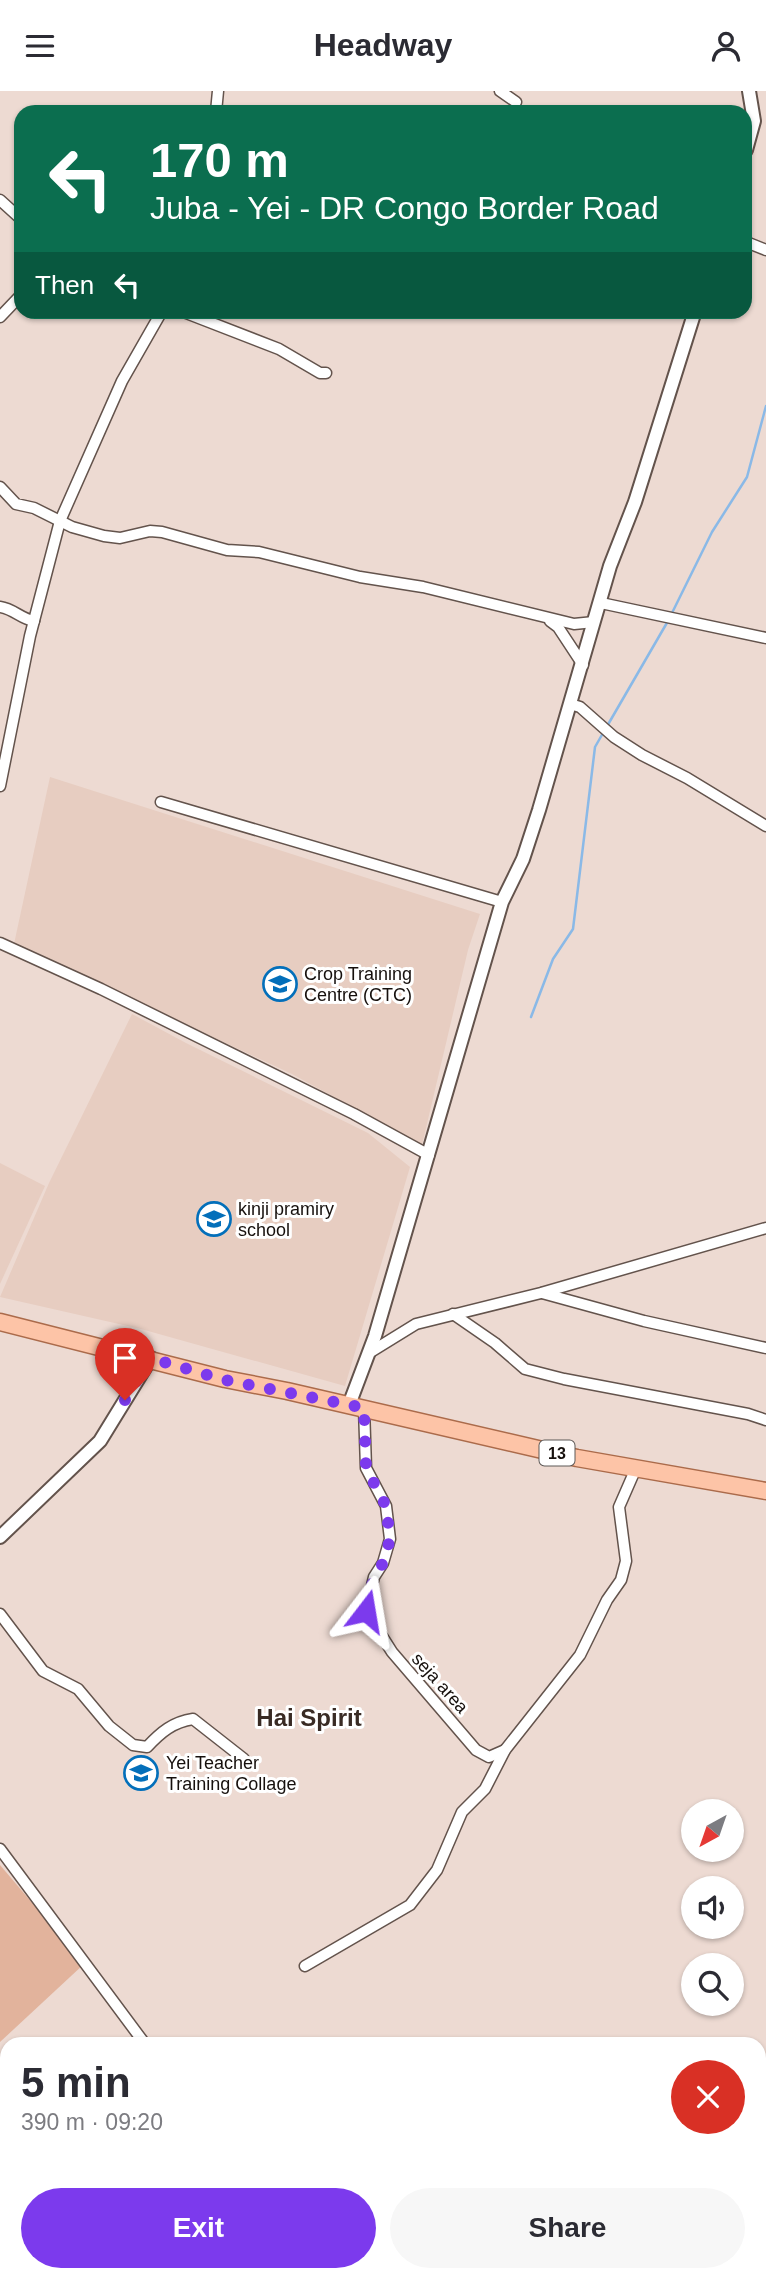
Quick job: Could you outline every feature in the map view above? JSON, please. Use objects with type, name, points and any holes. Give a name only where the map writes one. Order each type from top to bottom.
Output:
[{"type":"main road","name":"13","points":[[0,1322],[150,1358],[225,1380],[577,1458],[766,1491]]},
{"type":"street","points":[[500,91],[516,102]]},
{"type":"street","points":[[752,109],[752,128]]},
{"type":"street","points":[[0,200],[14,213]]},
{"type":"street","points":[[0,317],[14,302]]},
{"type":"street","points":[[1,779],[34,621],[60,521],[122,381],[157,319]]},
{"type":"street","points":[[199,319],[269,344],[320,373],[326,373]]},
{"type":"street","points":[[356,1407],[369,1353],[502,902],[523,859],[583,665],[610,566],[635,502],[692,319]]},
{"type":"street","points":[[0,487],[16,504],[45,512],[72,527],[120,538],[150,531],[162,532],[227,550],[263,553],[574,625],[594,622]]},
{"type":"street","points":[[601,603],[766,638]]},
{"type":"street","points":[[0,607],[14,609],[24,619],[34,621]]},
{"type":"street","points":[[546,618],[558,627],[583,665]]},
{"type":"street","points":[[570,704],[580,707],[614,737],[642,755],[687,778],[766,826]]},
{"type":"street","points":[[161,803],[502,902]]},
{"type":"street","points":[[0,943],[121,999],[429,1155]]},
{"type":"street","points":[[369,1353],[416,1324],[541,1293],[766,1228]]},
{"type":"street","points":[[541,1293],[645,1321],[766,1348]]},
{"type":"street","points":[[453,1314],[495,1343],[525,1369],[748,1414],[766,1420]]},
{"type":"street","points":[[0,1537],[100,1441],[150,1358]]},
{"type":"street","name":"seja area","points":[[356,1407],[366,1468],[386,1506],[390,1539],[383,1563],[374,1577],[366,1611],[392,1652],[476,1750],[489,1757],[505,1750]]},
{"type":"street","points":[[305,1966],[410,1905],[437,1870],[462,1812],[485,1789],[505,1750],[580,1655],[607,1600],[621,1580],[626,1561],[619,1507],[633,1475],[633,1467]]},
{"type":"street","points":[[0,1614],[43,1671],[78,1689],[109,1726],[133,1745],[147,1747],[160,1733],[179,1721],[193,1719],[243,1759]]},
{"type":"street","points":[[0,1849],[140,2037]]},
{"type":"shaded area","name":"Crop Training Centre (CTC)","points":[[50,777],[480,914],[468,950],[422,1145],[292,1074],[14,944]]},
{"type":"shaded area","name":"kinji pramiry school","points":[[132,1014],[368,1133],[410,1167],[345,1386],[141,1329],[0,1297],[49,1183]]},
{"type":"shaded area","points":[[0,1163],[45,1186],[0,1284]]},
{"type":"shaded area","points":[[0,1865],[84,1964],[5,2037],[0,2037]]},
{"type":"waterway","points":[[671,615],[712,532],[747,477],[766,406]]},
{"type":"waterway","points":[[606,728],[668,621]]},
{"type":"waterway","points":[[531,1017],[553,959],[573,929],[595,747],[603,733]]},
{"type":"place","name":"Crop Training Centre (CTC)","points":[[280,984]]},
{"type":"place","name":"kinji pramiry school","points":[[214,1219]]},
{"type":"place","name":"Yei Teacher Training Collage","points":[[141,1773]]},
{"type":"district","name":"Hai Spirit","points":[[309,1718]]},
{"type":"route","points":[[125,1400],[150,1358],[225,1380],[364,1408],[363,1451],[366,1468],[386,1506],[390,1524],[390,1539],[383,1563],[374,1577],[366,1611]]}]
